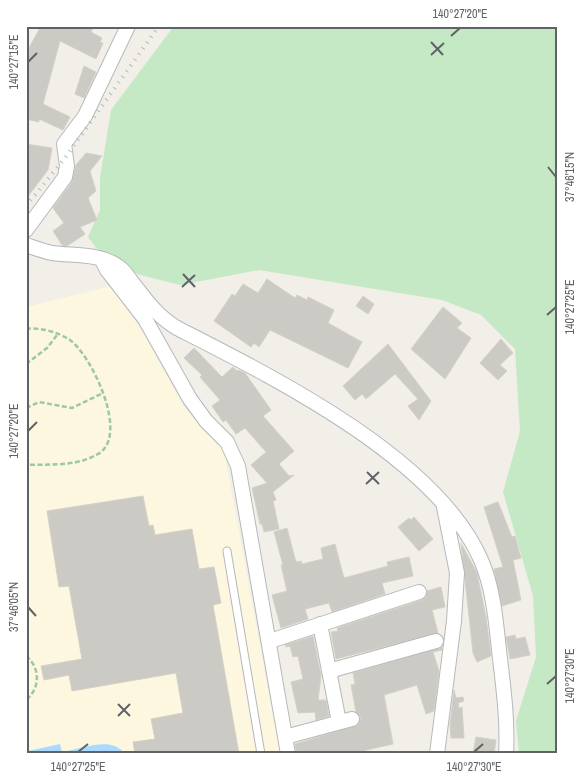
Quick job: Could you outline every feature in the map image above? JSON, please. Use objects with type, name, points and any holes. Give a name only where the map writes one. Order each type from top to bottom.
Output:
[{"type":"street","points":[[26,230],[65,177],[68,166],[64,144],[85,116],[128,26]]},
{"type":"street","points":[[26,245],[50,252],[93,257],[119,267],[159,315],[174,326],[246,362],[332,414],[372,440],[427,484],[463,527],[482,560],[495,612],[507,728],[506,754]]},
{"type":"street","points":[[102,260],[107,270],[145,319],[190,399],[206,421],[227,442],[238,466],[270,641],[288,754]]},
{"type":"street","points":[[437,754],[454,621],[457,573],[443,504]]},
{"type":"street","points":[[270,641],[419,592]]},
{"type":"street","points":[[285,737],[346,720],[329,671],[320,624]]},
{"type":"street","points":[[329,671],[436,641]]},
{"type":"lane","points":[[227,551],[260,754]]},
{"type":"path","points":[[26,329],[38,327],[70,340],[82,353],[103,392],[112,424],[110,444],[99,454],[75,464],[26,464]]},
{"type":"path","points":[[26,364],[47,348],[57,335]]},
{"type":"path","points":[[26,408],[40,402],[72,408],[103,392]]},
{"type":"path","points":[[26,656],[35,666],[37,674],[34,690],[26,700]]},
{"type":"shaded area","points":[[112,286],[145,336],[183,406],[202,428],[223,446],[280,754],[26,754],[26,307]]},
{"type":"green space","points":[[174,26],[558,26],[558,754],[519,754],[516,721],[536,657],[533,596],[503,492],[520,431],[515,349],[481,315],[442,300],[259,270],[180,285],[137,274],[96,248],[88,237],[100,210],[100,178],[111,110]]},
{"type":"water","points":[[60,744],[62,752],[104,744],[119,748],[125,754],[29,754],[28,751]]},
{"type":"building","points":[[41,26],[94,26],[91,32],[102,38],[100,42],[103,43],[96,59],[60,41],[43,104],[70,117],[63,130],[39,119],[39,122],[26,119],[26,62],[30,46]]},
{"type":"building","points":[[84,66],[96,72],[84,98],[75,94]]},
{"type":"building","points":[[26,144],[52,148],[48,170],[26,199]]},
{"type":"building","points":[[86,153],[102,156],[90,171],[96,191],[88,198],[97,220],[80,227],[85,234],[67,246],[62,245],[53,231],[64,223],[53,208],[72,182],[76,165]]},
{"type":"building","points":[[267,279],[295,298],[297,295],[307,300],[308,297],[334,310],[328,323],[362,342],[348,368],[270,330],[259,347],[254,343],[251,347],[214,321],[232,294],[235,296],[243,284],[258,293]]},
{"type":"building","points":[[363,296],[374,304],[368,314],[356,306]]},
{"type":"building","points":[[443,307],[462,323],[457,328],[471,338],[445,379],[411,349]]},
{"type":"building","points":[[501,339],[513,353],[500,365],[507,371],[498,380],[480,363]]},
{"type":"building","points":[[388,344],[431,401],[419,420],[408,406],[418,399],[395,374],[366,399],[362,394],[355,400],[343,386]]},
{"type":"building","points":[[194,348],[222,377],[233,367],[237,371],[245,373],[271,410],[263,416],[294,451],[279,464],[289,476],[294,475],[273,492],[276,500],[273,501],[279,529],[264,532],[262,524],[260,524],[252,488],[267,483],[251,465],[266,452],[245,428],[236,434],[226,420],[223,422],[212,406],[220,400],[200,377],[202,375],[184,358]]},
{"type":"building","points":[[143,496],[149,526],[153,525],[155,535],[192,529],[199,569],[214,567],[221,603],[213,605],[239,754],[135,754],[133,742],[155,739],[151,719],[183,713],[176,673],[72,691],[69,675],[44,680],[41,666],[82,659],[69,586],[59,587],[47,511]]},
{"type":"building","points":[[498,502],[512,537],[515,536],[521,558],[513,560],[521,600],[502,606],[494,569],[503,567],[484,507]]},
{"type":"building","points":[[414,517],[433,539],[419,551],[398,527],[409,518],[411,520]]},
{"type":"building","points":[[287,528],[296,562],[301,561],[302,564],[323,559],[321,548],[335,544],[344,578],[388,566],[387,562],[409,557],[413,576],[382,583],[385,594],[332,612],[329,603],[305,609],[308,619],[281,628],[272,595],[287,591],[281,565],[283,565],[274,532]]},
{"type":"building","points":[[461,543],[477,573],[486,617],[491,656],[477,662],[473,653]]},
{"type":"building","points":[[441,587],[445,607],[432,610],[438,633],[336,659],[331,632],[338,631],[337,628],[422,600],[426,597],[427,591]]},
{"type":"building","points":[[515,635],[516,639],[525,637],[530,655],[510,659],[506,637]]},
{"type":"building","points":[[313,636],[321,676],[318,700],[326,700],[329,716],[316,720],[315,712],[298,713],[291,682],[303,679],[298,656],[293,657],[290,646],[286,647],[285,645]]},
{"type":"building","points":[[442,647],[442,650],[433,652],[439,671],[434,711],[426,714],[417,685],[384,695],[393,744],[349,754],[297,754],[295,744],[358,725],[361,717],[356,712],[351,685],[355,684],[353,673]]},
{"type":"building","points":[[454,690],[456,698],[463,697],[464,701],[458,703],[459,708],[462,707],[464,738],[451,738],[450,725]]},
{"type":"building","points":[[476,737],[496,740],[494,754],[473,754]]},
{"type":"railway","points":[[26,206],[65,158],[159,26]]}]
